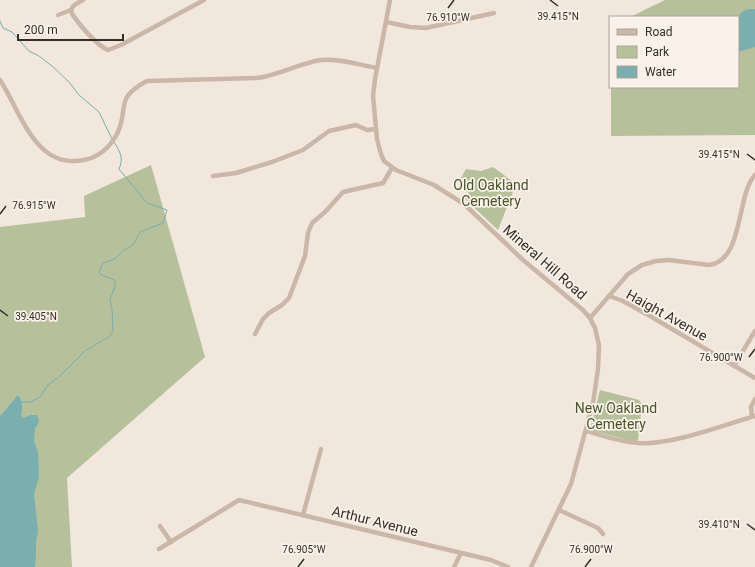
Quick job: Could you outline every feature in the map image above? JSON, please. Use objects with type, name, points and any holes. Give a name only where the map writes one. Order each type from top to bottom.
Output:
[{"type":"street","points":[[58,15],[71,10],[76,4],[83,0]]},
{"type":"street","points":[[71,10],[75,18],[96,41],[105,49],[111,50],[204,0]]},
{"type":"street","points":[[255,334],[259,325],[267,315],[282,305],[289,298],[303,260],[307,246],[308,233],[312,223],[325,212],[343,192],[383,183],[392,168],[384,161],[381,154],[376,129],[373,96],[390,0]]},
{"type":"street","points":[[386,22],[410,27],[426,28],[494,13]]},
{"type":"street","points":[[0,80],[34,140],[50,154],[64,160],[80,161],[99,155],[108,146],[119,129],[126,98],[132,91],[147,81],[257,78],[270,76],[322,60],[340,61],[377,68]]},
{"type":"street","points":[[213,176],[236,173],[296,153],[310,146],[329,131],[356,125],[367,130],[376,129]]},
{"type":"street","name":"Mineral Hill Road","points":[[392,168],[428,182],[464,204],[520,257],[577,305],[590,318],[595,328],[599,356],[594,398],[587,431],[573,480],[560,510],[531,567]]},
{"type":"street","points":[[590,318],[628,274],[642,265],[656,261],[669,260],[713,265],[721,260],[732,244],[740,221],[746,187],[755,175]]},
{"type":"street","name":"Haight Avenue","points":[[609,296],[623,301],[755,378]]},
{"type":"street","points":[[734,366],[755,331]]},
{"type":"street","points":[[587,431],[630,442],[649,444],[692,435],[754,416],[751,406],[755,398]]},
{"type":"street","points":[[302,515],[321,449]]},
{"type":"street","name":"Arthur Avenue","points":[[171,542],[239,500],[491,560],[508,567]]},
{"type":"street","points":[[560,510],[598,528],[603,534]]},
{"type":"street","points":[[159,549],[171,542],[160,526]]},
{"type":"street","points":[[454,567],[461,553]]},
{"type":"green space","points":[[665,0],[755,0],[755,135],[611,136],[611,88],[739,88],[739,16],[632,16]]},
{"type":"green space","points":[[151,165],[205,357],[67,478],[72,567],[0,567],[0,227],[85,217],[84,196]]},
{"type":"green space","name":"Old Oakland Cemetery","points":[[493,167],[516,184],[498,230],[465,199],[472,186],[460,180],[466,169],[481,171]]},
{"type":"green space","name":"New Oakland Cemetery","points":[[600,390],[639,400],[642,405],[638,440],[636,442],[594,431],[591,426]]},
{"type":"water","points":[[755,9],[755,47],[739,52],[739,16],[745,10]]},
{"type":"water","points":[[18,395],[22,402],[21,414],[23,418],[31,415],[37,415],[39,422],[35,429],[34,441],[38,452],[39,477],[34,494],[38,531],[35,567],[0,567],[0,416]]},
{"type":"waterway","points":[[0,21],[3,28],[12,32],[29,51],[39,56],[52,66],[69,82],[79,95],[99,112],[112,139]]},
{"type":"waterway","points":[[22,402],[31,402],[40,397],[48,385],[60,376],[85,351],[110,336],[113,331],[110,300],[115,286],[115,280],[101,275],[99,272],[103,263],[115,259],[124,250],[133,245],[140,232],[163,223],[167,210],[147,203],[119,169],[121,155],[114,142]]}]
